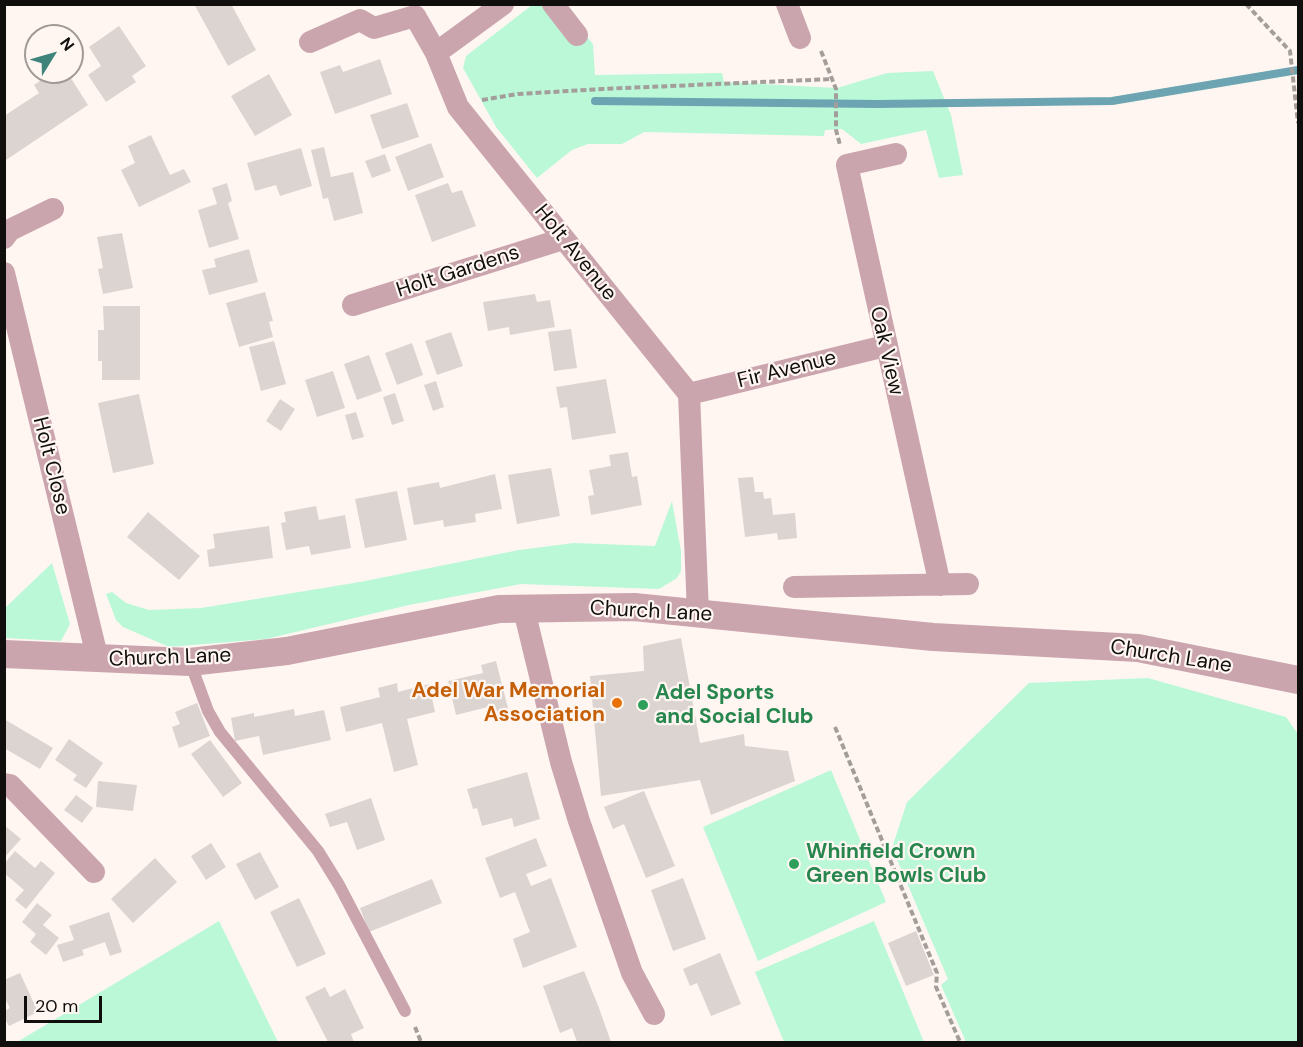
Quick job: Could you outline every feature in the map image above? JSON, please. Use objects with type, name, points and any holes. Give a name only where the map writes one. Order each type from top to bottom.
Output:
[{"type":"street","points":[[436,54],[503,4]]},
{"type":"street","points":[[553,4],[577,35]]},
{"type":"street","points":[[787,4],[800,38]]},
{"type":"street","name":"Holt Avenue","points":[[310,42],[360,20],[374,28],[413,10],[436,54],[458,107],[689,394]]},
{"type":"street","name":"Oak View","points":[[896,154],[847,165],[885,346],[940,585]]},
{"type":"street","points":[[4,238],[10,230],[52,209]]},
{"type":"street","name":"Holt Gardens","points":[[353,305],[563,239]]},
{"type":"street","name":"Holt Close","points":[[4,273],[98,660]]},
{"type":"street","name":"Fir Avenue","points":[[689,394],[885,346]]},
{"type":"street","points":[[689,394],[698,613]]},
{"type":"street","points":[[794,587],[968,584]]},
{"type":"street","name":"Church Lane","points":[[4,654],[98,660],[190,662],[287,651],[499,609],[634,607],[933,637],[1138,648],[1299,680]]},
{"type":"street","points":[[524,609],[561,762],[579,821],[632,973],[654,1014]]},
{"type":"street","points":[[4,784],[10,785],[94,872]]},
{"type":"lane","points":[[190,662],[208,711],[220,732],[236,755],[318,851],[339,885],[405,1011]]},
{"type":"path","points":[[1246,4],[1290,51],[1299,123]]},
{"type":"path","points":[[800,38],[814,32],[836,89],[836,130]]},
{"type":"path","points":[[458,107],[518,94],[832,79]]},
{"type":"path","points":[[835,727],[937,973],[936,987],[960,1042]]},
{"type":"green space","points":[[560,4],[593,44],[595,75],[722,73],[724,82],[837,88],[887,73],[933,71],[951,115],[963,175],[939,178],[926,130],[861,144],[842,129],[825,130],[824,136],[644,132],[622,144],[588,144],[572,150],[537,178],[496,127],[463,68],[466,56],[532,5]]},
{"type":"green space","points":[[672,501],[681,551],[681,571],[677,578],[659,589],[521,584],[409,605],[266,639],[169,647],[123,627],[116,620],[106,594],[112,592],[126,603],[149,610],[201,608],[360,582],[519,550],[574,543],[655,546]]},
{"type":"green space","points":[[52,563],[70,624],[61,641],[5,638],[5,608]]},
{"type":"green space","points":[[1148,678],[1286,717],[1298,734],[1298,1042],[966,1042],[941,985],[948,979],[892,848],[907,802],[1029,683]]},
{"type":"green space","name":"Whinfield Crown Green Bowls Club","points":[[831,770],[886,902],[758,961],[703,827]]},
{"type":"green space","points":[[219,921],[278,1042],[17,1042]]},
{"type":"green space","points":[[874,921],[924,1042],[784,1042],[755,972]]},
{"type":"building","points":[[194,4],[231,4],[256,50],[228,66]]},
{"type":"building","points":[[119,26],[146,66],[132,76],[136,82],[106,102],[88,75],[101,66],[89,47]]},
{"type":"building","points":[[380,59],[392,94],[335,114],[320,72],[340,65],[343,72]]},
{"type":"building","points":[[269,74],[292,115],[255,136],[231,96]]},
{"type":"building","points":[[75,84],[88,105],[6,160],[4,116],[39,93],[34,85]]},
{"type":"building","points":[[407,103],[419,137],[382,149],[370,115]]},
{"type":"building","points":[[151,135],[170,175],[184,169],[191,182],[139,207],[121,170],[135,163],[128,146]]},
{"type":"building","points":[[431,143],[444,177],[408,191],[395,157]]},
{"type":"building","points":[[324,147],[331,177],[353,172],[363,213],[334,221],[328,198],[323,199],[311,150]]},
{"type":"building","points":[[301,148],[312,186],[280,196],[276,185],[255,191],[247,163]]},
{"type":"building","points":[[385,154],[391,171],[372,178],[365,161]]},
{"type":"building","points":[[227,183],[232,201],[228,203],[239,239],[209,248],[198,210],[217,204],[212,188]]},
{"type":"building","points":[[448,183],[452,193],[462,190],[476,226],[432,242],[415,195]]},
{"type":"building","points":[[122,233],[133,288],[103,294],[98,269],[103,268],[97,237]]},
{"type":"building","points":[[249,249],[258,282],[209,295],[202,270],[216,267],[214,259]]},
{"type":"building","points":[[265,292],[273,321],[269,322],[273,337],[239,347],[226,303]]},
{"type":"building","points":[[535,294],[537,302],[550,300],[555,327],[510,335],[509,327],[488,331],[483,302]]},
{"type":"building","points":[[103,306],[140,306],[140,380],[102,380],[102,361],[98,361],[98,330],[104,330]]},
{"type":"building","points":[[571,329],[577,368],[554,371],[548,332]]},
{"type":"building","points":[[451,332],[463,366],[437,375],[425,341]]},
{"type":"building","points":[[274,341],[286,384],[261,391],[249,347]]},
{"type":"building","points":[[412,343],[423,375],[397,385],[385,353]]},
{"type":"building","points":[[369,355],[382,391],[357,400],[344,364]]},
{"type":"building","points":[[333,371],[345,408],[317,417],[305,380]]},
{"type":"building","points":[[606,379],[616,433],[572,440],[567,407],[560,408],[556,387]]},
{"type":"building","points":[[436,381],[444,407],[433,411],[424,385]]},
{"type":"building","points":[[395,393],[404,421],[392,425],[383,397]]},
{"type":"building","points":[[139,394],[154,464],[113,473],[98,403]]},
{"type":"building","points":[[280,399],[295,409],[281,431],[266,421]]},
{"type":"building","points":[[356,412],[364,437],[352,440],[345,415]]},
{"type":"building","points":[[628,452],[632,477],[637,476],[642,505],[591,515],[588,496],[594,495],[589,470],[611,466],[609,455]]},
{"type":"building","points":[[551,468],[560,516],[517,524],[508,475]]},
{"type":"building","points":[[495,474],[502,509],[475,514],[476,522],[444,527],[443,520],[414,525],[407,488],[439,482],[440,488]]},
{"type":"building","points":[[753,477],[755,492],[763,492],[764,499],[771,498],[773,515],[795,513],[797,538],[778,540],[777,533],[745,537],[738,478]]},
{"type":"building","points":[[397,491],[407,540],[365,548],[355,499]]},
{"type":"building","points":[[316,506],[319,520],[345,515],[351,548],[311,555],[309,546],[286,550],[281,523],[286,522],[284,512]]},
{"type":"building","points":[[148,512],[200,556],[179,580],[127,537]]},
{"type":"building","points":[[269,526],[273,558],[209,567],[207,550],[215,548],[213,534]]},
{"type":"building","name":"Adel Sports and Social Club","points":[[681,638],[700,743],[744,734],[745,746],[788,751],[795,781],[711,815],[700,780],[601,796],[590,676],[644,671],[643,646]]},
{"type":"building","points":[[496,661],[509,712],[490,717],[488,707],[456,715],[448,681],[483,673],[481,665]]},
{"type":"building","points":[[397,683],[398,692],[429,684],[435,712],[407,719],[418,765],[394,772],[382,723],[346,732],[340,707],[380,697],[378,688]]},
{"type":"building","points":[[197,703],[210,736],[179,748],[172,727],[180,724],[175,712]]},
{"type":"building","points":[[294,709],[295,716],[324,710],[331,740],[263,755],[259,736],[235,741],[231,718],[254,713],[254,717]]},
{"type":"building","points":[[4,719],[53,748],[40,769],[4,748]]},
{"type":"building","points":[[69,739],[103,763],[86,788],[73,780],[77,775],[55,760]]},
{"type":"building","points":[[210,740],[242,783],[223,797],[191,754]]},
{"type":"building","points":[[527,772],[540,819],[514,827],[512,818],[482,826],[477,808],[473,809],[467,789]]},
{"type":"building","points":[[98,781],[137,785],[133,811],[96,807]]},
{"type":"building","points":[[644,791],[675,866],[646,878],[624,824],[613,829],[604,807]]},
{"type":"building","points":[[76,795],[93,808],[82,823],[64,810]]},
{"type":"building","points":[[371,798],[385,840],[357,850],[347,822],[330,827],[325,814]]},
{"type":"building","points":[[4,825],[21,839],[4,858]]},
{"type":"building","points":[[536,838],[547,866],[526,874],[531,886],[551,878],[577,947],[523,968],[513,939],[530,932],[515,892],[500,898],[485,858]]},
{"type":"building","points":[[211,843],[226,867],[206,880],[191,856]]},
{"type":"building","points":[[15,851],[35,868],[41,861],[55,873],[26,909],[15,900],[24,890],[4,873],[4,864]]},
{"type":"building","points":[[260,852],[279,887],[255,900],[236,864]]},
{"type":"building","points":[[155,858],[177,882],[133,923],[111,899]]},
{"type":"building","points":[[683,878],[706,939],[673,951],[651,890]]},
{"type":"building","points":[[432,879],[442,903],[369,932],[360,908]]},
{"type":"building","points":[[299,898],[326,954],[297,967],[270,912]]},
{"type":"building","points":[[37,903],[52,915],[43,925],[59,938],[46,955],[30,942],[36,934],[22,922]]},
{"type":"building","points":[[109,912],[122,952],[110,956],[105,942],[82,950],[84,955],[63,962],[57,945],[74,940],[69,926]]},
{"type":"building","points":[[916,931],[934,975],[906,986],[888,943]]},
{"type":"building","points":[[720,953],[741,1004],[711,1016],[697,983],[690,986],[683,969]]},
{"type":"building","points":[[584,971],[611,1042],[577,1042],[572,1028],[560,1033],[543,986]]},
{"type":"building","points":[[20,973],[38,1012],[9,1026],[4,1017],[4,1011],[10,1008],[4,997],[4,980]]},
{"type":"building","points":[[325,987],[330,997],[345,989],[364,1028],[351,1034],[354,1042],[328,1042],[305,997]]},
{"type":"waterway","points":[[595,101],[878,104],[1112,101],[1298,70]]},
{"type":"place","name":"Adel War Memorial Association","points":[[617,703]]},
{"type":"place","name":"Adel Sports and Social Club","points":[[643,705]]},
{"type":"place","name":"Whinfield Crown Green Bowls Club","points":[[794,864]]}]
